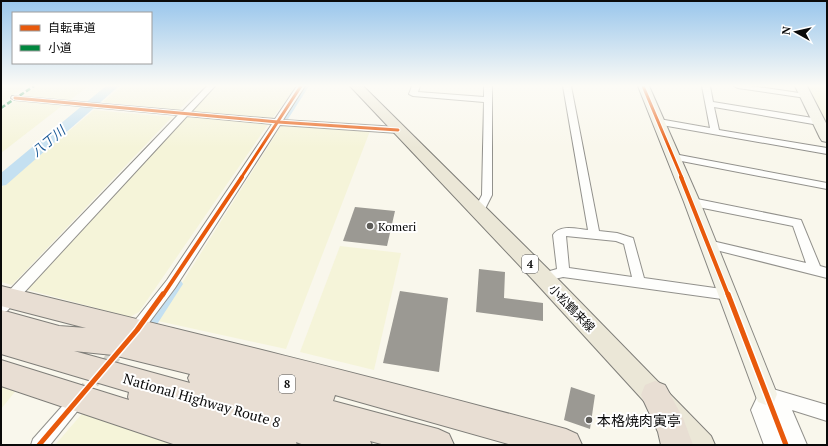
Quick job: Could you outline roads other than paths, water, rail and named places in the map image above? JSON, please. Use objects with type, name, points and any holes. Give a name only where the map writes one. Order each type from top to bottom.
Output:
[{"type":"highway","points":[[4,306],[132,335],[482,420],[566,445]]},
{"type":"highway","name":"National Highway Route 8","points":[[4,306],[47,345],[356,445]]},
{"type":"highway","name":"National Highway Route 8","points":[[1,342],[47,345],[438,445]]},
{"type":"highway","name":"8","points":[[47,345],[113,343],[341,397],[515,445]]},
{"type":"highway","name":"8","points":[[47,345],[69,372],[281,445]]},
{"type":"highway","points":[[1,372],[78,399],[222,445]]},
{"type":"highway","points":[[655,395],[672,430],[677,445]]},
{"type":"main road","name":"小松鶴来線","points":[[376,107],[542,277],[702,445]]},
{"type":"street","points":[[116,107],[278,122],[398,130]]},
{"type":"street","points":[[4,306],[191,107]]},
{"type":"street","points":[[132,335],[171,284],[288,107]]},
{"type":"street","points":[[478,212],[487,195],[488,107]]},
{"type":"street","points":[[571,107],[594,235]]},
{"type":"street","points":[[652,107],[729,295],[786,445]]},
{"type":"street","points":[[711,107],[715,132]]},
{"type":"street","points":[[727,107],[819,122]]},
{"type":"street","points":[[812,107],[827,138]]},
{"type":"street","points":[[659,122],[827,151]]},
{"type":"street","points":[[674,157],[827,186]]},
{"type":"street","points":[[692,202],[796,223],[815,270]]},
{"type":"street","points":[[563,272],[559,235],[564,232],[617,237],[629,241],[639,281]]},
{"type":"street","points":[[708,244],[827,273]]},
{"type":"street","points":[[542,277],[563,272],[639,281],[729,295]]},
{"type":"street","points":[[766,394],[827,413]]},
{"type":"street","points":[[766,394],[759,410],[772,445]]},
{"type":"street","points":[[766,394],[785,413],[799,445]]},
{"type":"street","points":[[39,445],[78,399]]},
{"type":"waterway","name":"八丁川","points":[[1,181],[88,107]]},
{"type":"waterway","points":[[285,117],[292,107]]},
{"type":"waterway","points":[[150,325],[177,284]]},
{"type":"tunnel","points":[[79,398],[124,344]]},
{"type":"place","name":"Komeri","points":[[370,226]]},
{"type":"place","name":"本格焼肉寅亭","points":[[589,420]]}]
